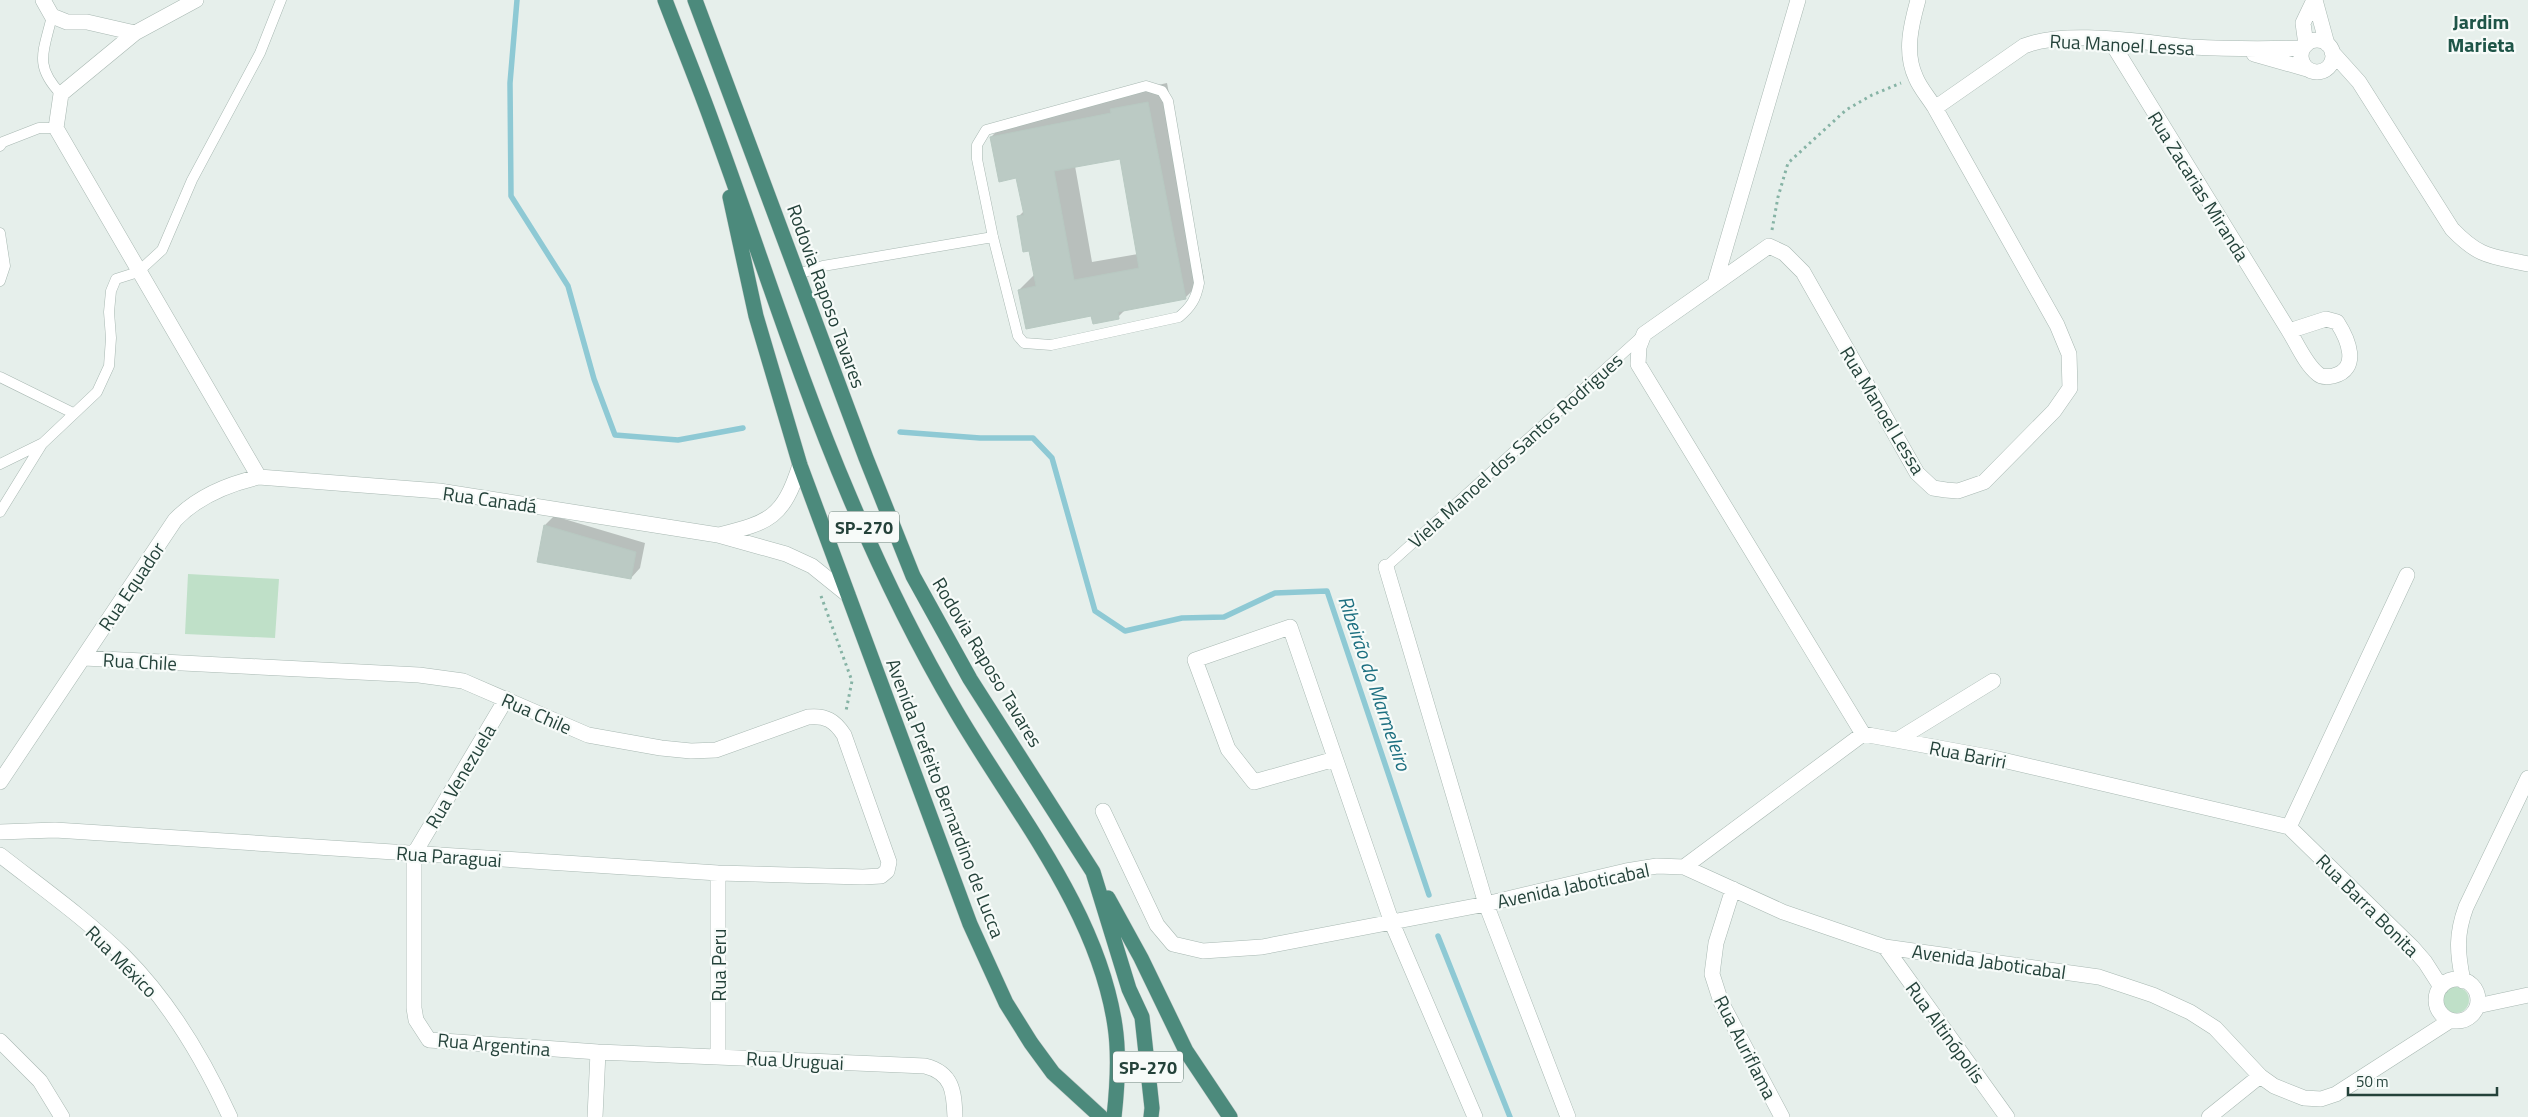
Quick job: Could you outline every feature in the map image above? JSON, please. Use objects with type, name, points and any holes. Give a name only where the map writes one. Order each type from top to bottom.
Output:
[{"type":"highway","name":"SP-270","points":[[665,0],[713,125],[782,324],[850,498],[917,641],[957,714],[1054,866],[1087,936],[1106,988],[1116,1027],[1114,1117]]},
{"type":"highway","name":"Rodovia Raposo Tavares","points":[[695,0],[866,458],[913,576],[970,679],[1093,872],[1129,989],[1142,1017],[1152,1108],[1151,1117]]},
{"type":"highway","name":"Avenida Prefeito Bernardino de Lucca","points":[[713,125],[756,316],[800,465],[970,924],[1006,1003],[1053,1073],[1101,1117]]},
{"type":"highway","points":[[1093,872],[1141,958],[1186,1051],[1230,1117]]},
{"type":"street","points":[[43,0],[52,16],[67,22],[87,22],[135,33]]},
{"type":"street","points":[[196,0],[135,33],[61,94],[56,128],[138,272],[260,477]]},
{"type":"street","points":[[1715,283],[1798,0]]},
{"type":"street","points":[[1918,0],[1910,27],[1910,52],[1915,77],[1935,108]]},
{"type":"street","points":[[2307,69],[2301,57],[2305,46],[2304,23],[2315,0]]},
{"type":"street","points":[[2315,0],[2332,61],[2327,68]]},
{"type":"street","name":"Rua Manoel Lessa","points":[[1769,246],[1784,253],[1803,272],[1917,473],[1933,488],[1946,490],[1958,490],[1984,482],[2054,411],[2070,388],[2069,354],[2057,326],[1935,108],[2024,46],[2040,40],[2069,37],[2236,49],[2305,46],[2319,41],[2329,48]]},
{"type":"street","name":"Rua Zacarias Miranda","points":[[2110,40],[2289,331]]},
{"type":"street","points":[[2329,48],[2360,82],[2452,229],[2466,243],[2483,255],[2528,264]]},
{"type":"street","name":"Rua Manoel Lessa","points":[[2236,49],[2319,72],[2327,68],[2360,82]]},
{"type":"street","points":[[1684,867],[1863,734],[1638,364],[1639,347],[1644,334],[1769,246]]},
{"type":"street","points":[[718,536],[756,525],[769,518],[790,494],[800,465]]},
{"type":"street","name":"Rua Canadá","points":[[260,477],[449,493],[718,536],[786,554],[812,566],[848,595]]},
{"type":"street","name":"Rua Equador","points":[[0,782],[175,520],[188,506],[233,483],[260,477]]},
{"type":"street","points":[[1386,567],[1486,904],[1568,1117]]},
{"type":"street","points":[[2289,828],[2407,575]]},
{"type":"street","points":[[1336,759],[1254,782],[1228,749],[1196,660],[1290,627],[1336,759],[1392,923],[1475,1117]]},
{"type":"street","name":"Rua Chile","points":[[84,658],[419,675],[463,681],[588,735],[692,751],[716,750],[808,717],[820,716],[829,719],[836,723],[842,732]]},
{"type":"street","points":[[1897,740],[1993,681]]},
{"type":"street","name":"Rua Venezuela","points":[[414,854],[506,699]]},
{"type":"street","name":"Rua Paraguai","points":[[0,832],[55,830],[718,873],[880,876],[887,871],[889,862],[842,732]]},
{"type":"street","name":"Rua Bariri","points":[[1863,734],[1994,758],[2289,828]]},
{"type":"street","points":[[2477,1006],[2475,991],[2463,980],[2458,959],[2458,928],[2466,906],[2528,778]]},
{"type":"street","points":[[1104,811],[1157,925],[1174,944],[1203,952],[1262,947],[1392,923]]},
{"type":"street","name":"Rua Barra Bonita","points":[[2289,828],[2412,947],[2425,962],[2441,987]]},
{"type":"street","name":"Rua Argentina","points":[[414,854],[414,1008],[416,1020],[429,1040],[598,1052]]},
{"type":"street","name":"Rua México","points":[[0,855],[123,956],[158,994],[210,1072],[230,1117]]},
{"type":"street","name":"Avenida Jaboticabal","points":[[1392,923],[1486,904],[1626,871],[1657,866],[1684,867],[1783,912],[1885,947],[2099,977],[2153,995],[2190,1012],[2215,1028],[2260,1076],[2274,1086],[2304,1098],[2321,1099],[2336,1094],[2451,1020]]},
{"type":"street","name":"Rua Peru","points":[[718,873],[718,1056]]},
{"type":"street","name":"Rua Auriflama","points":[[1733,889],[1716,943],[1712,974],[1721,1002],[1782,1117]]},
{"type":"street","name":"Rua Altinópolis","points":[[1885,947],[2007,1117]]},
{"type":"street","points":[[2463,980],[2447,982],[2441,987],[2436,1003],[2444,1017],[2451,1020],[2467,1019],[2477,1006],[2528,995]]},
{"type":"street","points":[[0,1041],[40,1081],[62,1117]]},
{"type":"street","points":[[594,1117],[598,1052]]},
{"type":"street","name":"Rua Uruguai","points":[[598,1052],[925,1066],[936,1069],[949,1080],[954,1096],[955,1117]]},
{"type":"street","points":[[2209,1117],[2260,1076]]},
{"type":"lane","points":[[0,512],[43,444],[73,413],[97,392],[109,366],[112,338],[109,312],[111,292],[116,279],[138,272],[162,250],[192,180],[260,53],[281,0]]},
{"type":"lane","points":[[52,16],[42,62],[48,80],[61,94]]},
{"type":"lane","points":[[1146,86],[1162,91],[1168,101],[1199,284],[1191,306],[1179,317],[1050,345],[1024,343],[1018,336],[993,237],[977,159],[978,145],[986,130],[1146,86]]},
{"type":"lane","points":[[0,146],[3,142],[39,128],[56,128]]},
{"type":"lane","points":[[0,233],[5,266],[0,281]]},
{"type":"lane","points":[[798,274],[823,266],[993,237]]},
{"type":"lane","name":"Viela Manoel dos Santos Rodrigues","points":[[1386,567],[1644,334]]},
{"type":"lane","points":[[0,377],[73,413]]},
{"type":"lane","points":[[0,464],[43,444]]},
{"type":"path","points":[[1769,246],[1778,197],[1788,164],[1846,110],[1872,95],[1915,77]]},
{"type":"path","points":[[819,591],[852,681],[842,732]]},
{"type":"green space","points":[[188,574],[279,579],[275,638],[185,634]]},
{"type":"green space","points":[[2456,987],[2465,991],[2469,1000],[2465,1009],[2456,1013],[2447,1009],[2443,1000],[2447,991]]},
{"type":"building","points":[[1148,102],[1186,299],[1118,312],[1119,319],[1093,324],[1091,316],[1026,329],[1018,290],[1036,286],[1029,251],[1023,252],[1017,216],[1024,215],[1016,178],[999,182],[990,137],[1111,113],[1110,109]],"holes":[[[1120,159],[1139,268],[1074,280],[1054,171]]]},
{"type":"building","points":[[544,525],[636,552],[631,579],[537,562]]},
{"type":"waterway","name":"Ribeirão do Marmeleiro","points":[[517,0],[510,83],[511,196],[568,286],[594,379],[615,435],[678,440],[743,428]]},
{"type":"waterway","name":"Ribeirão do Marmeleiro","points":[[900,432],[980,438],[1033,438],[1052,458],[1095,611],[1125,631],[1182,618],[1224,617],[1275,593],[1327,591],[1429,895]]},
{"type":"waterway","name":"Ribeirão do Marmeleiro","points":[[1438,936],[1510,1117]]},
{"type":"district","name":"Jardim Marieta","points":[[2481,32]]}]
